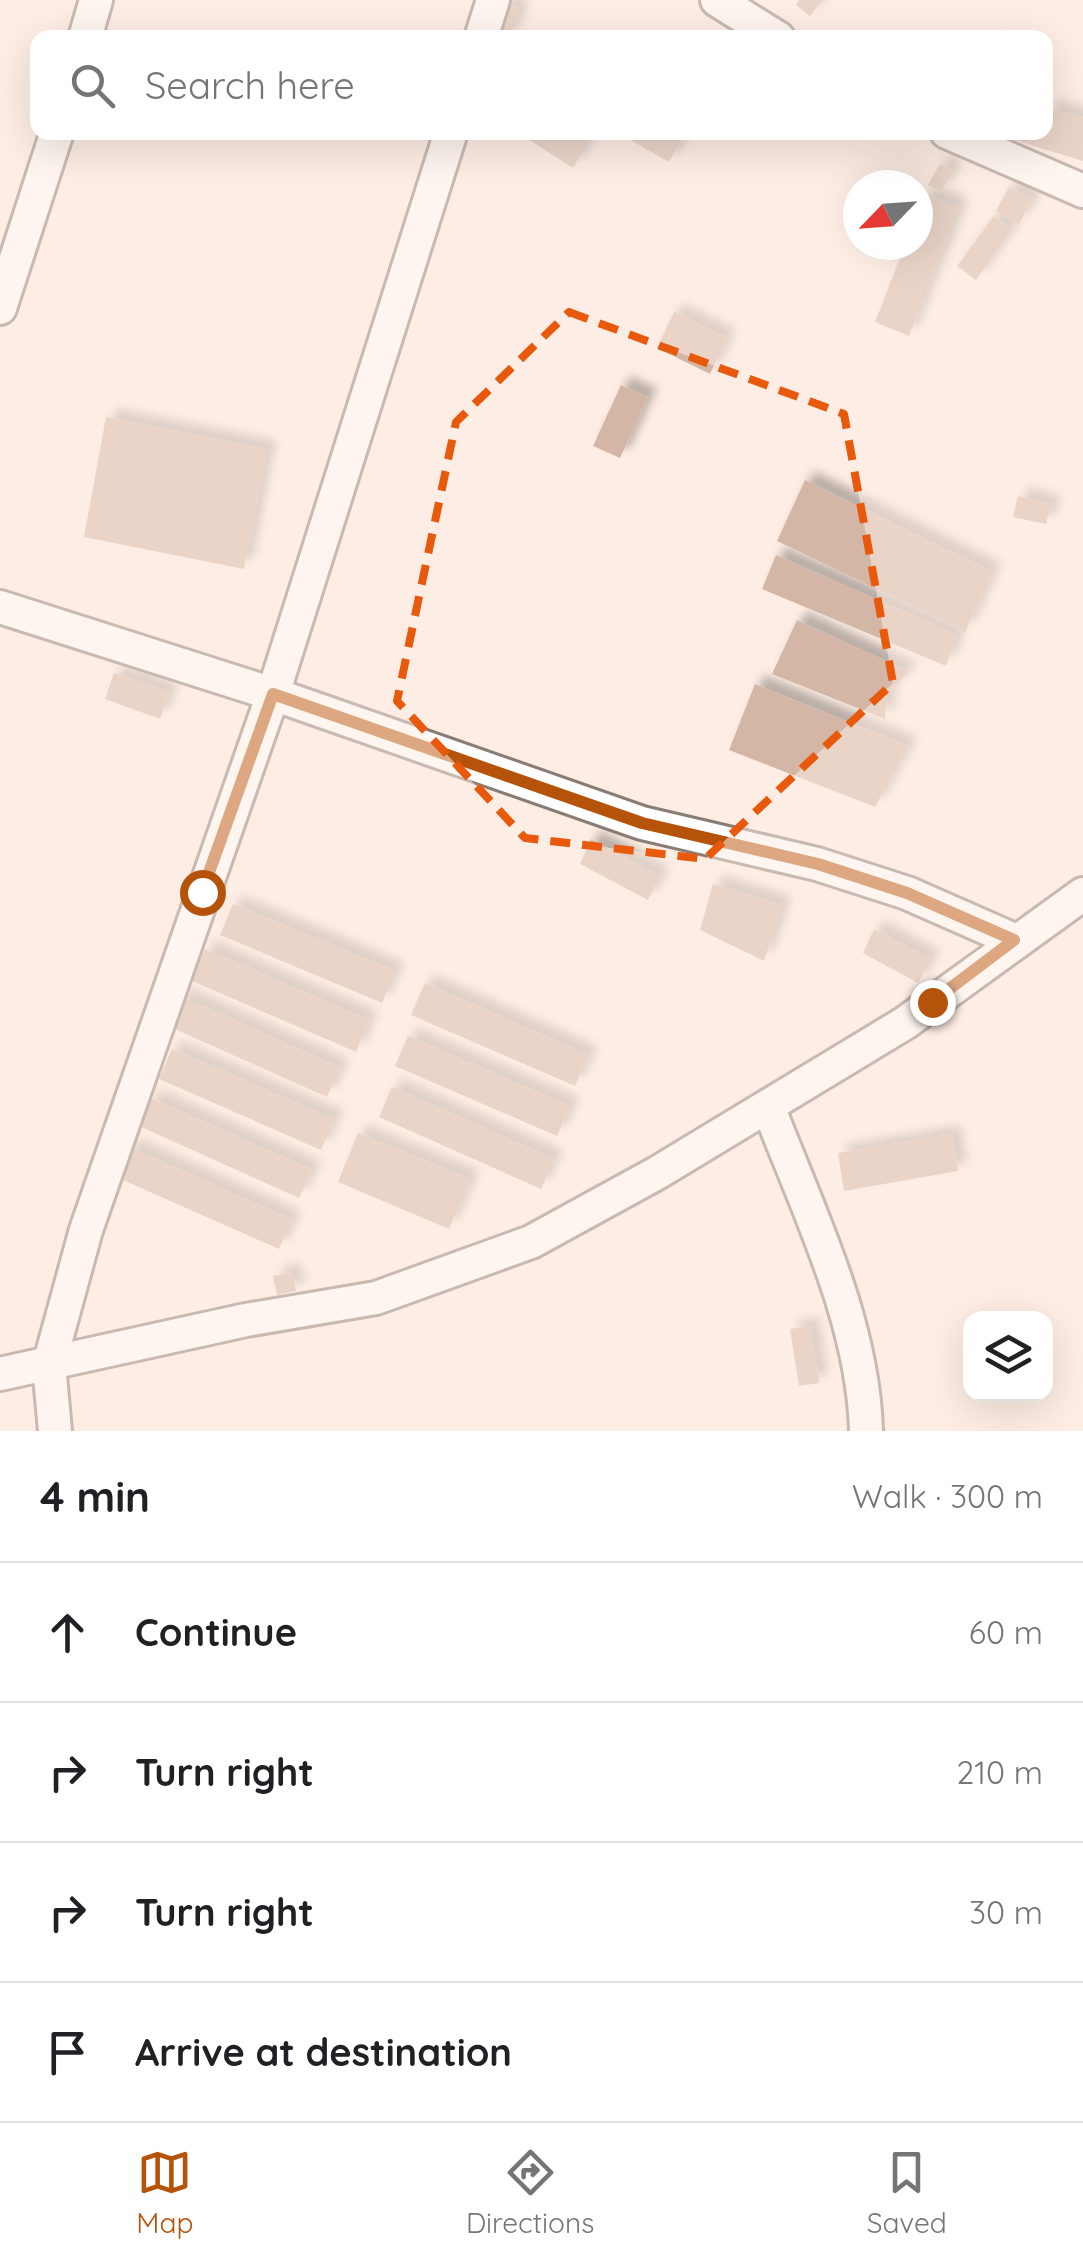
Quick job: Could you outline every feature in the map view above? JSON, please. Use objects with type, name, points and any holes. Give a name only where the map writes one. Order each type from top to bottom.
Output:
[{"type":"street","points":[[87,30],[96,0]]},
{"type":"street","points":[[484,30],[493,0]]},
{"type":"street","points":[[717,0],[765,30]]},
{"type":"street","points":[[0,308],[54,140]]},
{"type":"street","points":[[54,1431],[50,1365],[86,1230],[273,694],[447,140]]},
{"type":"street","points":[[965,140],[1083,191]]},
{"type":"street","points":[[0,606],[273,694],[642,823],[818,864],[907,893],[1014,940]]},
{"type":"street","points":[[0,1374],[246,1320],[376,1298],[481,1264],[599,1207],[905,1023],[1014,940],[1083,894]]},
{"type":"street","points":[[768,1106],[806,1196],[840,1301],[860,1378],[866,1431]]},
{"type":"highlighted area","points":[[569,312],[844,414],[893,683],[705,859],[525,838],[397,701],[456,422]]},
{"type":"building","points":[[799,0],[822,0],[810,16],[796,5]]},
{"type":"building","points":[[502,2],[520,9],[513,30],[492,30]]},
{"type":"building","points":[[1053,109],[1083,118],[1083,161],[1015,140],[1053,140]]},
{"type":"building","points":[[529,140],[589,140],[573,168]]},
{"type":"building","points":[[630,140],[681,140],[669,162]]},
{"type":"building","points":[[940,164],[953,171],[941,192],[933,188],[933,176]]},
{"type":"building","points":[[1009,187],[1032,199],[1019,224],[996,211]]},
{"type":"building","points":[[933,197],[959,207],[909,336],[875,322],[899,260],[933,260]]},
{"type":"building","points":[[994,216],[1012,229],[976,280],[957,266]]},
{"type":"building","points":[[674,312],[727,338],[710,374],[657,348]]},
{"type":"building","points":[[621,385],[648,397],[620,458],[593,446]]},
{"type":"building","points":[[106,417],[267,449],[244,569],[84,537]]},
{"type":"building","points":[[805,480],[993,572],[965,632],[777,541]]},
{"type":"building","points":[[1018,496],[1051,504],[1046,524],[1013,517]]},
{"type":"building","points":[[776,555],[957,635],[946,666],[762,589]]},
{"type":"building","points":[[797,620],[909,672],[887,692],[885,719],[772,674]]},
{"type":"building","points":[[114,673],[169,692],[160,719],[105,699]]},
{"type":"building","points":[[755,684],[908,746],[875,807],[729,750]]},
{"type":"building","points":[[591,839],[660,876],[648,900],[580,864]]},
{"type":"building","points":[[713,884],[782,905],[764,961],[700,930]]},
{"type":"building","points":[[233,904],[395,971],[382,1003],[220,935]]},
{"type":"building","points":[[874,929],[931,959],[918,983],[863,953]]},
{"type":"building","points":[[205,949],[369,1020],[356,1052],[192,981]]},
{"type":"building","points":[[425,983],[588,1055],[575,1086],[411,1015]]},
{"type":"building","points":[[181,996],[340,1068],[327,1097],[168,1026]]},
{"type":"building","points":[[408,1036],[570,1106],[557,1136],[395,1066]]},
{"type":"building","points":[[172,1049],[334,1119],[321,1150],[159,1079]]},
{"type":"building","points":[[392,1087],[554,1159],[541,1189],[379,1117]]},
{"type":"building","points":[[151,1098],[312,1170],[299,1198],[139,1126]]},
{"type":"building","points":[[358,1133],[470,1179],[449,1229],[338,1182]]},
{"type":"building","points":[[952,1134],[958,1171],[844,1191],[838,1153]]},
{"type":"building","points":[[130,1147],[292,1220],[279,1249],[116,1177]]},
{"type":"building","points":[[292,1272],[296,1291],[277,1295],[273,1276]]},
{"type":"building","points":[[810,1326],[819,1383],[799,1386],[790,1329]]},
{"type":"route","points":[[202,892],[273,694],[642,823],[818,864],[907,893],[1014,940],[932,1002]]}]
